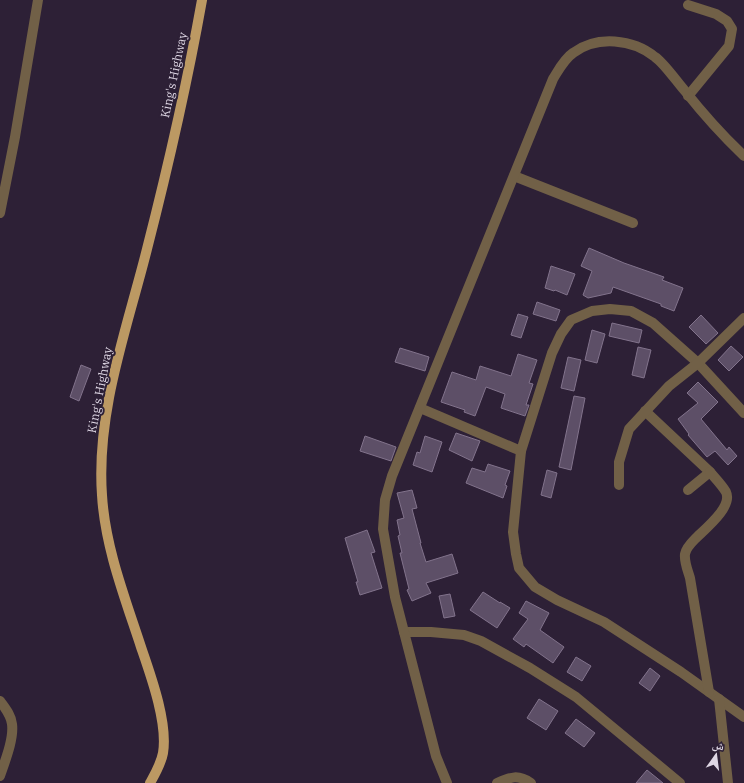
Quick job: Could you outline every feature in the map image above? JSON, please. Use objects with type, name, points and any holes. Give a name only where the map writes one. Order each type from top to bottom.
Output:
[{"type":"main road","name":"King's Highway","points":[[150,783],[158,769],[163,753],[163,728],[149,670],[126,601],[106,530],[102,494],[103,433],[117,364],[174,137],[202,0]]},
{"type":"street","points":[[0,213],[38,0]]},
{"type":"street","points":[[688,5],[716,14],[728,21],[732,29],[729,46],[688,96]]},
{"type":"street","points":[[447,783],[436,756],[395,597],[383,529],[385,500],[392,476],[553,79],[572,53],[590,44],[610,41],[635,46],[656,57],[717,130],[742,151]]},
{"type":"street","points":[[514,176],[634,223]]},
{"type":"street","points":[[744,413],[698,363],[653,323],[631,311],[610,309],[592,311],[571,320],[561,334],[552,353],[521,451],[513,532],[516,554],[520,568],[535,588],[604,622],[681,672],[744,717]]},
{"type":"street","points":[[619,485],[619,462],[629,428],[669,386],[698,363],[744,318]]},
{"type":"street","points":[[420,408],[521,451]]},
{"type":"street","points":[[645,411],[710,472],[725,491],[727,496],[727,500],[720,514],[690,545],[685,553],[709,692]]},
{"type":"street","points":[[688,490],[710,472]]},
{"type":"street","points":[[404,632],[431,632],[464,636],[481,641],[530,668],[576,697],[680,783]]},
{"type":"street","points":[[719,699],[728,783]]},
{"type":"street","points":[[0,701],[7,710],[12,722],[12,735],[0,776]]},
{"type":"street","points":[[497,783],[517,777],[531,783]]},
{"type":"building","points":[[589,248],[624,263],[664,277],[662,280],[683,288],[674,311],[661,306],[661,304],[613,287],[611,293],[588,298],[583,295],[592,271],[581,266]]},
{"type":"building","points":[[551,266],[575,274],[567,295],[545,288]]},
{"type":"building","points":[[537,302],[560,310],[556,321],[533,314]]},
{"type":"building","points":[[518,314],[528,317],[521,338],[511,335]]},
{"type":"building","points":[[701,315],[718,333],[706,344],[689,327]]},
{"type":"building","points":[[612,323],[642,330],[639,343],[609,336]]},
{"type":"building","points":[[592,330],[605,334],[597,363],[585,360]]},
{"type":"building","points":[[731,346],[743,357],[729,371],[718,360]]},
{"type":"building","points":[[638,347],[651,350],[644,378],[632,375]]},
{"type":"building","points":[[400,348],[429,357],[425,371],[395,362]]},
{"type":"building","points":[[518,354],[537,360],[529,383],[533,384],[526,405],[529,405],[525,416],[501,408],[505,394],[486,387],[475,416],[464,412],[465,410],[441,402],[452,372],[476,380],[480,366],[511,376]]},
{"type":"building","points":[[568,357],[581,360],[574,391],[561,388]]},
{"type":"building","points":[[81,365],[91,369],[79,401],[70,397]]},
{"type":"building","points":[[698,382],[718,402],[701,419],[727,450],[729,447],[737,456],[728,465],[715,451],[707,457],[688,435],[689,434],[678,419],[698,403],[687,393]]},
{"type":"building","points":[[574,396],[585,398],[571,470],[559,467]]},
{"type":"building","points":[[456,433],[480,441],[472,461],[449,450]]},
{"type":"building","points":[[365,436],[396,447],[391,461],[360,451]]},
{"type":"building","points":[[425,436],[442,442],[432,472],[413,465],[417,452],[420,453]]},
{"type":"building","points":[[488,464],[510,471],[505,485],[507,486],[503,498],[466,483],[472,468],[485,472]]},
{"type":"building","points":[[547,470],[557,473],[551,498],[541,495]]},
{"type":"building","points":[[412,490],[417,508],[412,509],[426,562],[452,554],[458,573],[426,583],[431,593],[412,601],[407,590],[409,589],[400,553],[402,553],[398,536],[400,535],[397,520],[404,518],[397,493]]},
{"type":"building","points":[[367,530],[375,552],[371,553],[382,588],[360,595],[356,582],[358,582],[345,538]]},
{"type":"building","points":[[483,592],[510,608],[497,628],[470,610]]},
{"type":"building","points":[[450,594],[455,616],[444,618],[439,596]]},
{"type":"building","points":[[526,601],[549,613],[540,630],[564,647],[553,663],[526,644],[524,647],[513,639],[528,619],[519,613]]},
{"type":"building","points":[[576,657],[591,666],[582,681],[567,672]]},
{"type":"building","points":[[650,668],[660,676],[650,691],[639,683]]},
{"type":"building","points":[[539,699],[558,711],[546,730],[527,718]]},
{"type":"building","points":[[576,719],[595,733],[584,747],[565,733]]},
{"type":"building","points":[[647,770],[663,783],[636,783]]}]
